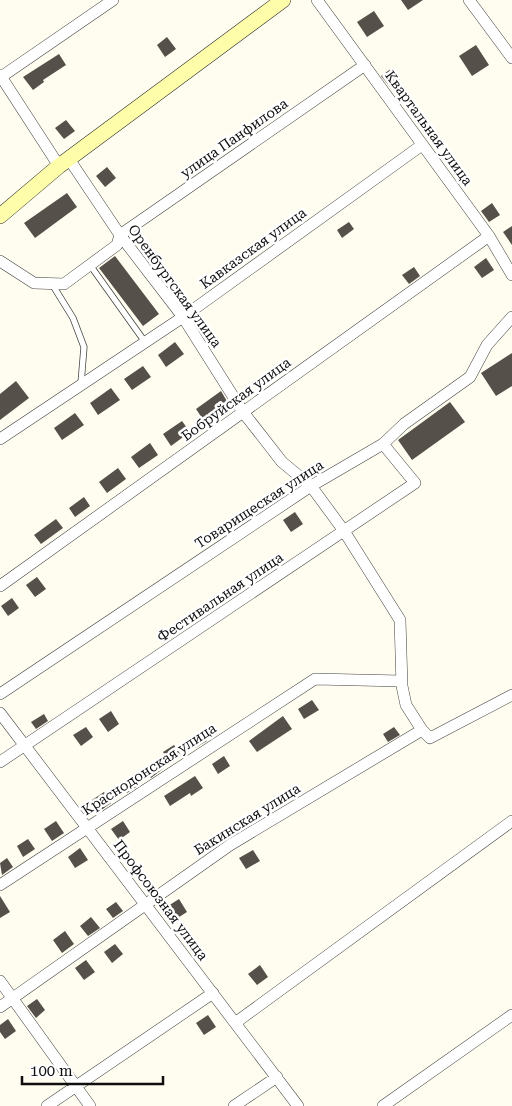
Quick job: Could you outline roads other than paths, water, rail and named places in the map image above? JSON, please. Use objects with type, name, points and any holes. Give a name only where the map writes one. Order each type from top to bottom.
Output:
[{"type":"main road","points":[[0,216],[64,162],[283,0]]},
{"type":"street","points":[[1,76],[113,0]]},
{"type":"street","name":"Квартальная улица","points":[[317,0],[490,236],[512,276]]},
{"type":"street","points":[[469,0],[512,58]]},
{"type":"street","name":"улица Панфилова","points":[[52,284],[64,284],[117,245],[120,235],[365,64]]},
{"type":"street","name":"Оренбургская улица","points":[[1,76],[64,162],[183,317],[243,412],[282,462],[311,486],[344,531],[400,620],[401,681]]},
{"type":"street","name":"Кавказская улица","points":[[0,439],[183,317],[422,145]]},
{"type":"street","name":"Бобруйская улица","points":[[0,586],[490,236]]},
{"type":"street","points":[[0,261],[34,283],[52,284]]},
{"type":"street","name":"Товарищеская улица","points":[[0,694],[311,486],[383,444],[404,424],[470,377],[487,345],[512,318]]},
{"type":"street","name":"Фестивальная улица","points":[[0,762],[26,747],[415,483],[383,444]]},
{"type":"street","name":"Краснодонская улица","points":[[0,885],[315,680],[401,681]]},
{"type":"street","points":[[401,681],[406,705],[422,730],[430,738],[512,695]]},
{"type":"street","name":"Профсоюзная улица","points":[[0,713],[298,1106]]},
{"type":"street","name":"Бакинская улица","points":[[0,1008],[144,904],[230,845],[422,730]]},
{"type":"street","points":[[235,1023],[512,821]]},
{"type":"street","points":[[0,981],[90,1106]]},
{"type":"street","points":[[47,1106],[213,993]]},
{"type":"street","points":[[383,1106],[512,1015]]},
{"type":"street","points":[[234,1106],[277,1077]]},
{"type":"lane","points":[[90,265],[145,342]]},
{"type":"lane","points":[[52,284],[73,318],[84,347],[81,385]]}]
